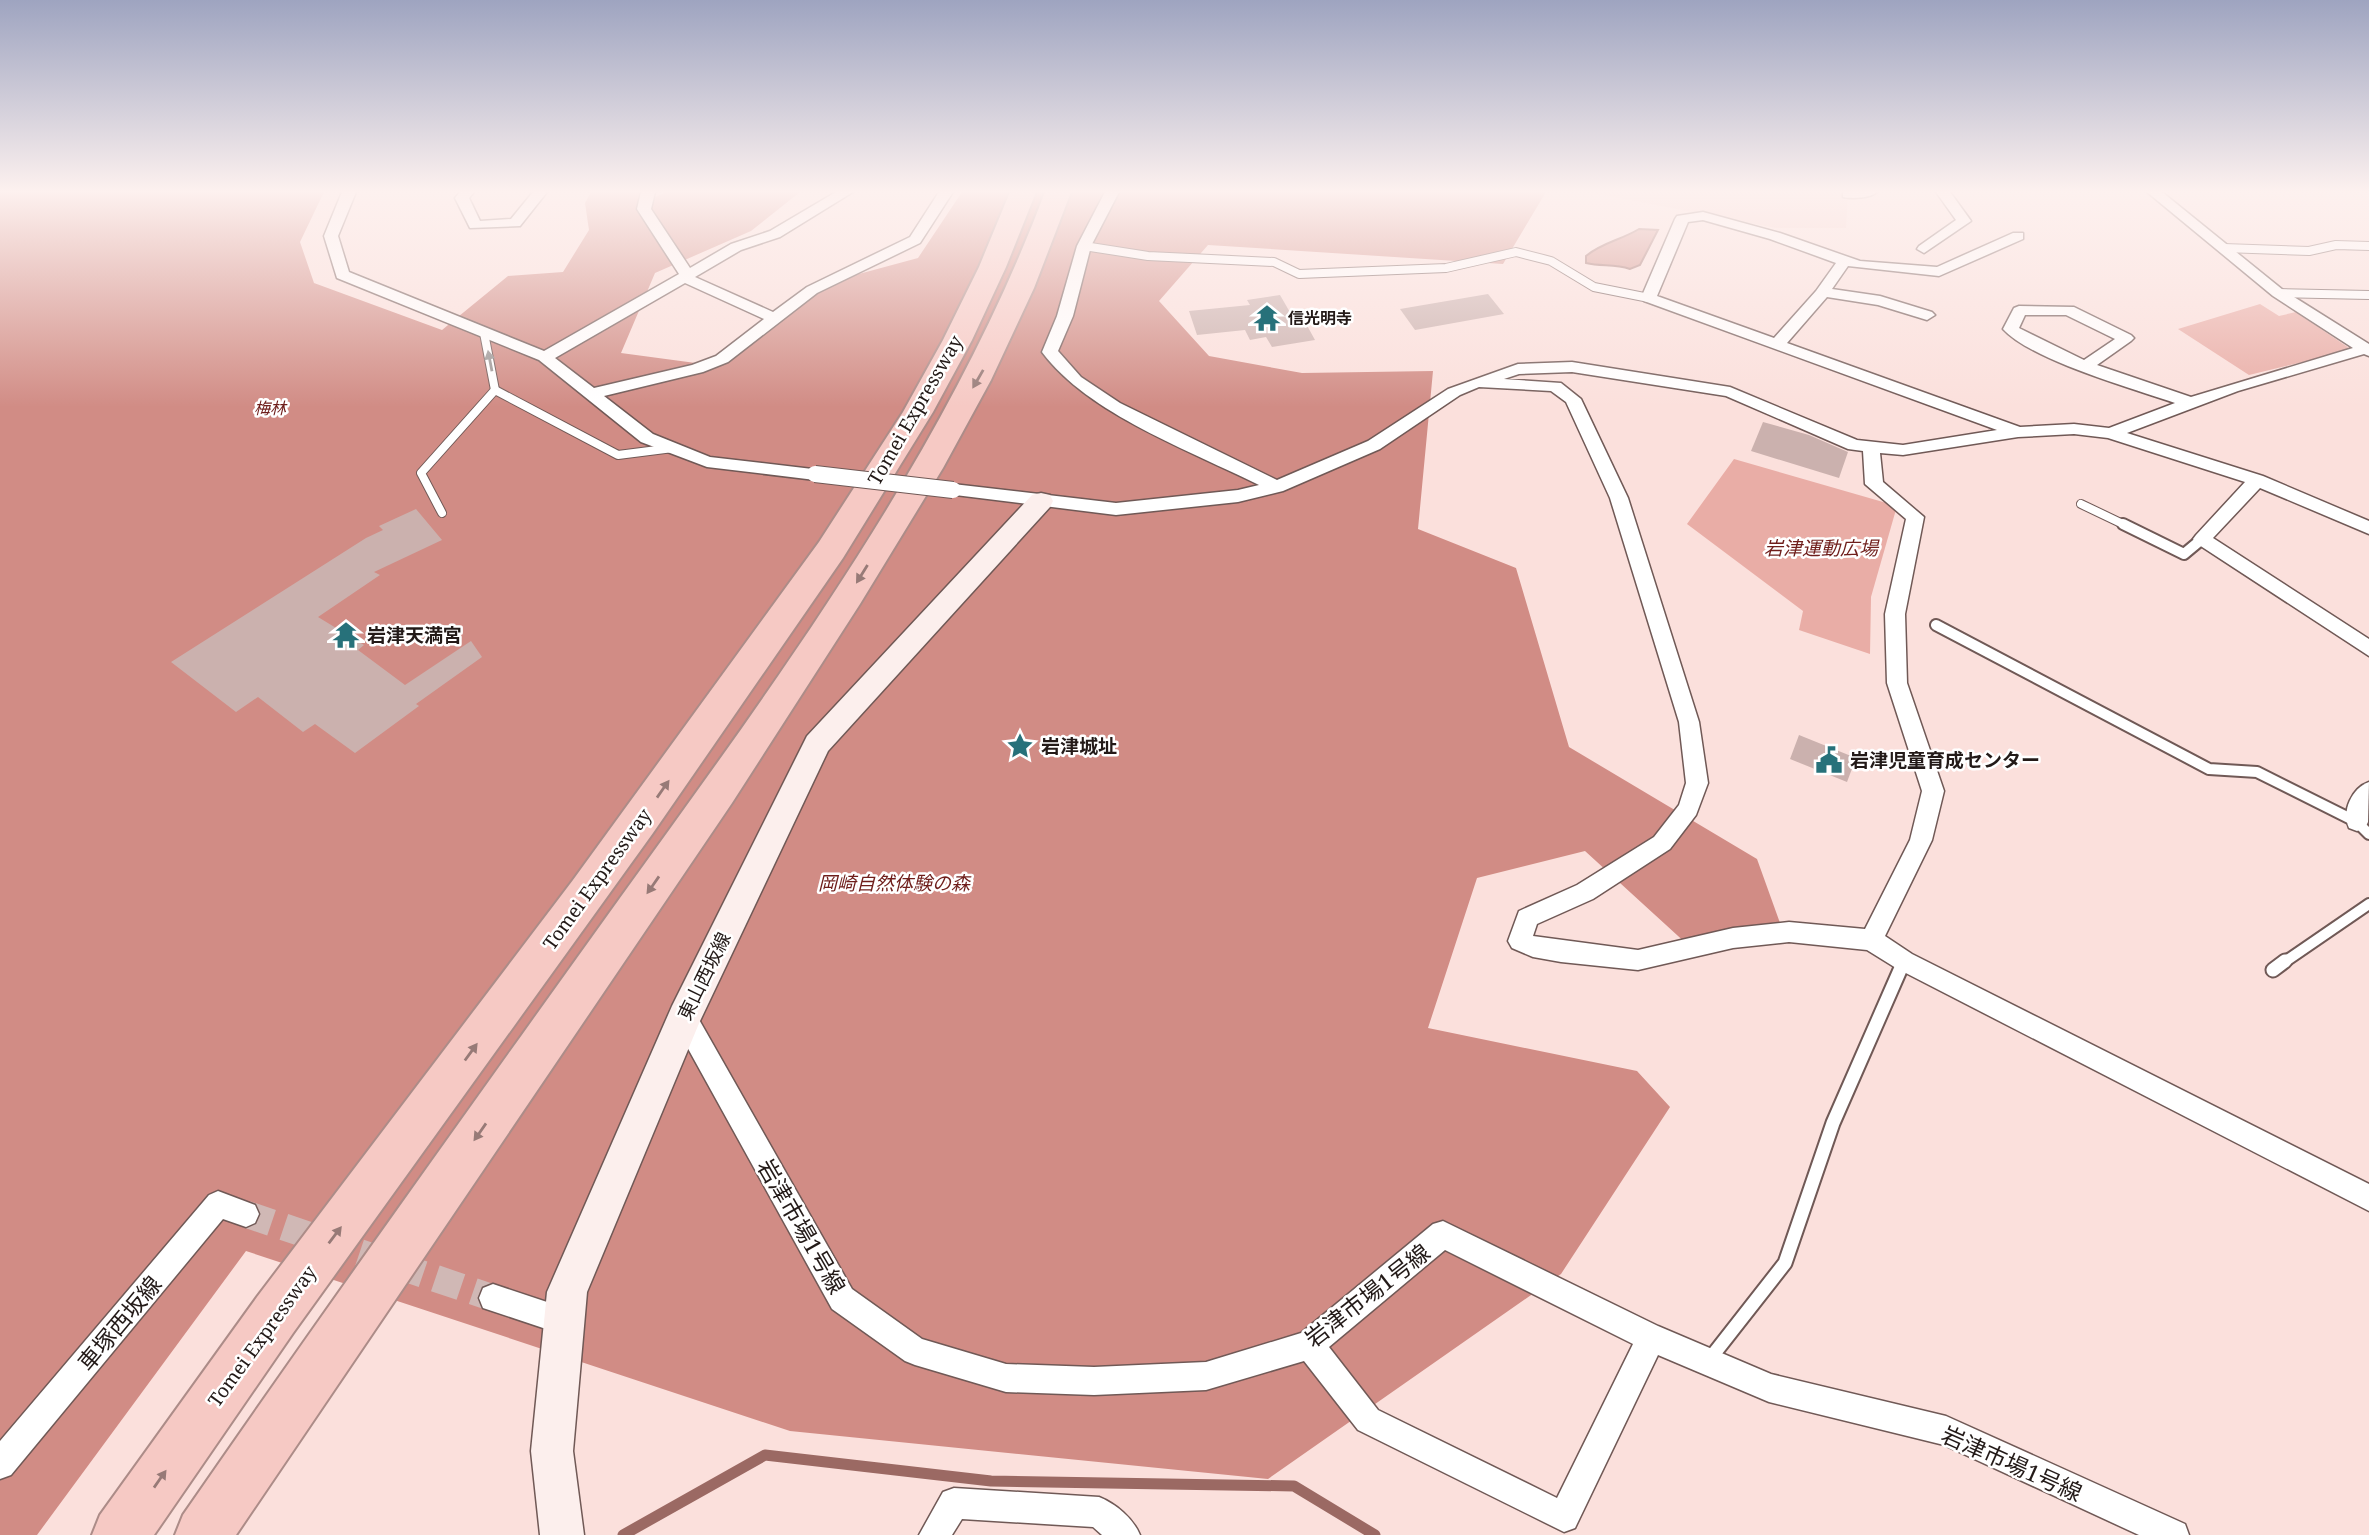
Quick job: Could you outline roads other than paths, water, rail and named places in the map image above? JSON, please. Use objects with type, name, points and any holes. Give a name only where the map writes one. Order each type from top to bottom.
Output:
[{"type":"highway","name":"Tomei Expressway","points":[[120,1535],[275,1315],[620,848],[800,596],[906,433],[962,330],[992,264]]},
{"type":"highway","name":"Tomei Expressway","points":[[203,1535],[344,1326],[727,780],[825,632],[931,462],[985,368],[1030,264]]},
{"type":"street","points":[[339,264],[342,275],[545,357],[646,438],[708,462],[1116,509],[1238,496],[1277,487],[1374,446],[1454,392],[1477,382],[1518,369],[1572,367],[1662,379],[1730,392],[1854,445],[1903,450],[2018,432],[2074,429],[2110,432],[2257,480],[2369,528]]},
{"type":"street","points":[[678,264],[686,276],[776,318]]},
{"type":"street","points":[[545,357],[707,264]]},
{"type":"street","points":[[590,394],[697,369],[722,359],[813,290],[867,264]]},
{"type":"street","points":[[1079,264],[1065,316],[1050,352],[1075,380],[1114,407],[1277,487]]},
{"type":"street","points":[[1663,264],[1649,298],[2018,432]]},
{"type":"street","points":[[1776,345],[1823,292],[1843,264]]},
{"type":"street","points":[[1855,264],[1938,272],[1957,264]]},
{"type":"street","points":[[2243,264],[2278,293],[2367,350]]},
{"type":"street","points":[[1823,292],[1880,301],[1927,315]]},
{"type":"street","points":[[2087,365],[2126,338],[2069,310],[2019,311],[2011,328],[2035,345],[2087,365],[2191,403]]},
{"type":"street","points":[[2110,432],[2191,403],[2367,350]]},
{"type":"street","points":[[1477,382],[1555,386],[1573,399],[1619,498],[1689,722],[1697,783],[1688,809],[1662,843],[1585,892],[1527,918],[1520,941],[1533,947],[1561,952],[1638,960],[1733,938],[1789,932],[1871,940],[1904,961],[2369,1198]]},
{"type":"street","points":[[1871,446],[1874,484],[1915,517],[1895,614],[1897,683],[1933,791],[1920,840],[1871,940]]},
{"type":"street","points":[[2257,480],[2202,539],[2369,649]]},
{"type":"street","name":"東山西坂線","points":[[562,1535],[552,1451],[567,1292],[684,1017],[817,744],[1041,501]]},
{"type":"street","points":[[2363,828],[2358,805],[2369,791]]},
{"type":"street","name":"岩津市場1号線","points":[[684,1017],[842,1299],[915,1351],[1006,1377],[1094,1381],[1206,1376],[1309,1345],[1443,1234],[1651,1338],[1709,1360],[1769,1388],[1946,1431],[2174,1535]]},
{"type":"street","name":"車塚西坂線","points":[[0,1464],[218,1204],[246,1214]]},
{"type":"street","points":[[494,1298],[564,1321]]},
{"type":"street","points":[[1309,1345],[1368,1420],[1564,1517],[1651,1338]]},
{"type":"street","points":[[934,1535],[954,1503],[1099,1512],[1125,1535]]},
{"type":"lane","points":[[1277,264],[1298,274],[1446,268],[1465,264]]},
{"type":"lane","points":[[1555,264],[1594,287],[1649,298]]},
{"type":"lane","points":[[2278,293],[2369,295]]},
{"type":"lane","points":[[484,332],[495,390]]},
{"type":"lane","points":[[495,390],[618,455],[673,448]]},
{"type":"lane","points":[[442,513],[421,473],[495,390]]},
{"type":"lane","points":[[2081,504],[2183,554],[2202,539]]},
{"type":"lane","points":[[1936,625],[2209,769],[2257,772],[2363,828]]},
{"type":"lane","points":[[2273,970],[2369,904]]},
{"type":"lane","points":[[1709,1360],[1785,1263],[1833,1123],[1904,961]]},
{"type":"waterway","points":[[623,1535],[765,1455],[991,1481],[1294,1486],[1375,1535]]},
{"type":"tunnel","points":[[246,1214],[493,1298]]},
{"type":"place","name":"信光明寺","points":[[1267,318]]},
{"type":"place","name":"岩津天満宮","points":[[346,635]]},
{"type":"place","name":"岩津城址","points":[[1020,746]]},
{"type":"place","name":"岩津児童育成センター","points":[[1829,760]]},
{"type":"park label","name":"梅林","points":[[270,408]]},
{"type":"park label","name":"岩津運動広場","points":[[1821,548]]},
{"type":"park label","name":"岡崎自然体験の森","points":[[894,883]]}]
